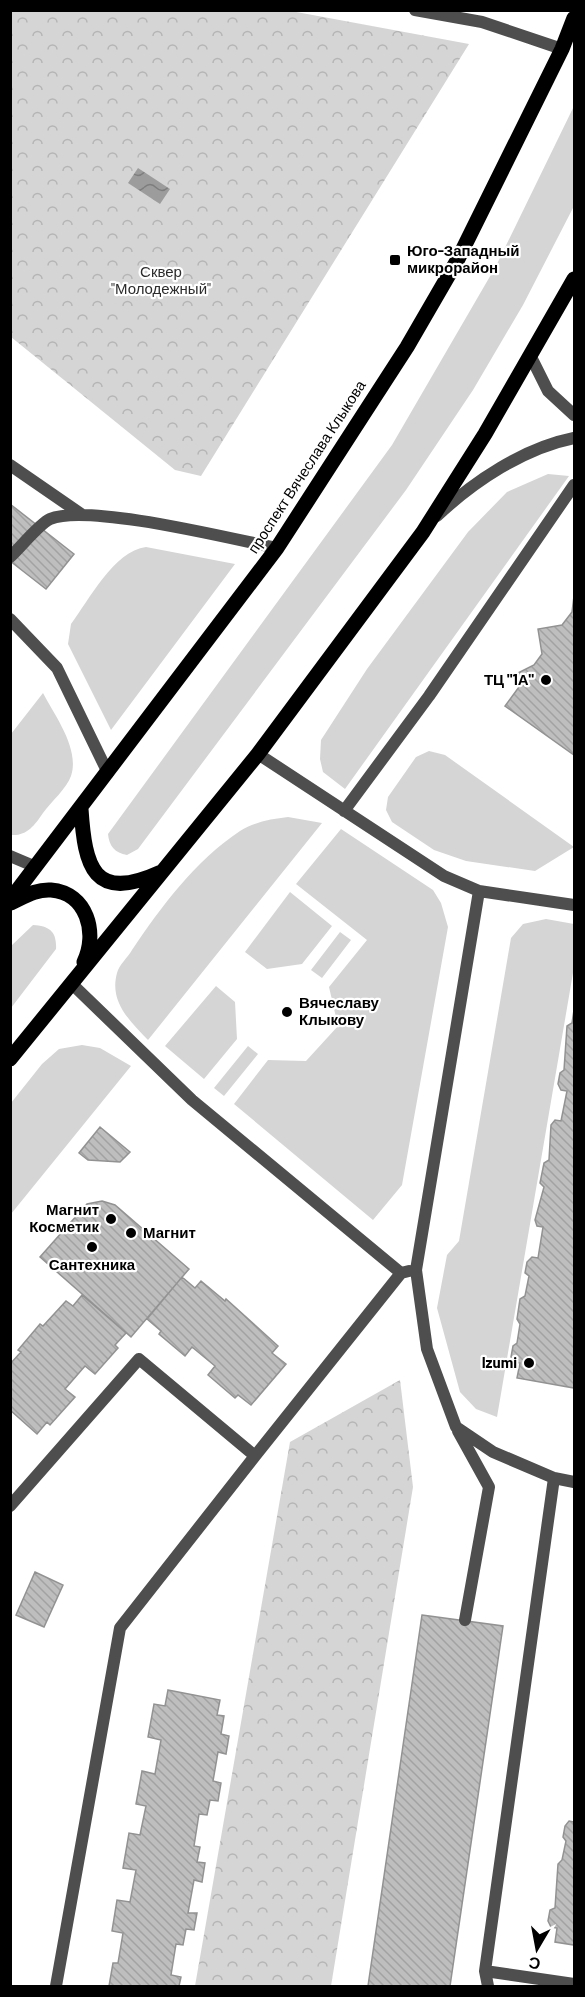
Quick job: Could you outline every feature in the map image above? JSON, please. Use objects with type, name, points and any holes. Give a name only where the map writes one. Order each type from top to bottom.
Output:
[{"type":"main road","name":"проспект Вячеслава Клыкова","points":[[10,902],[277,548],[407,347],[458,259],[562,49],[574,18]]},
{"type":"main road","points":[[10,1059],[258,754],[423,532],[574,279]]},
{"type":"main road","points":[[81,809],[84,850],[96,875],[120,883],[141,881],[164,871]]},
{"type":"main road","points":[[10,902],[33,892],[50,890],[68,894],[83,908],[91,928],[88,953],[74,979]]},
{"type":"lane","points":[[415,10],[483,22],[562,49]]},
{"type":"lane","points":[[530,355],[548,391],[574,415]]},
{"type":"lane","points":[[423,532],[439,514],[466,491],[507,464],[558,441],[574,438]]},
{"type":"lane","points":[[10,465],[81,514]]},
{"type":"lane","points":[[345,811],[429,696],[574,484]]},
{"type":"lane","points":[[10,557],[50,519],[81,514],[169,526],[277,548]]},
{"type":"lane","points":[[10,619],[57,668],[108,773]]},
{"type":"lane","points":[[258,754],[444,876],[479,891],[574,905]]},
{"type":"lane","points":[[10,856],[36,867]]},
{"type":"lane","points":[[465,1620],[489,1487],[456,1427],[427,1349],[416,1270],[479,891]]},
{"type":"lane","points":[[74,979],[192,1100],[401,1273]]},
{"type":"lane","points":[[56,1986],[120,1628],[401,1273],[416,1270]]},
{"type":"lane","points":[[10,1506],[139,1359],[255,1456]]},
{"type":"lane","points":[[456,1427],[493,1452],[554,1478],[574,1482]]},
{"type":"lane","points":[[488,1986],[485,1971],[554,1478]]},
{"type":"lane","points":[[485,1971],[574,1984]]},
{"type":"green space","name":"Сквер \"Молодежный\"","points":[[10,11],[291,11],[469,44],[201,476],[175,470],[11,337]]},
{"type":"green space","points":[[574,106],[574,206],[523,305],[473,390],[406,490],[138,849],[127,855],[119,853],[111,845],[108,834],[392,445],[496,266]]},
{"type":"green space","points":[[548,474],[569,476],[345,789],[323,772],[320,759],[321,740],[367,669],[468,532],[507,492]]},
{"type":"green space","points":[[146,547],[235,564],[111,730],[68,644],[71,624],[113,567],[134,550]]},
{"type":"green space","points":[[43,693],[60,722],[69,744],[73,766],[71,776],[33,826],[26,832],[11,835],[11,734]]},
{"type":"green space","points":[[429,751],[445,755],[574,847],[535,871],[466,861],[434,850],[392,822],[386,810],[388,797],[416,757]]},
{"type":"green space","points":[[288,817],[322,823],[148,1040],[128,1018],[119,1002],[115,983],[120,967],[167,901],[209,856],[251,825]]},
{"type":"green space","points":[[341,829],[433,890],[441,903],[448,927],[402,1185],[373,1220],[234,1104],[268,1060],[306,1061],[338,1026],[329,987],[367,940],[296,884]]},
{"type":"green space","points":[[290,892],[332,926],[302,964],[267,969],[245,952]]},
{"type":"green space","points":[[546,919],[574,924],[574,967],[497,1417],[476,1409],[460,1392],[437,1308],[447,1255],[459,1241],[511,938],[523,924]]},
{"type":"green space","points":[[33,925],[44,927],[54,934],[56,949],[11,1008],[11,946]]},
{"type":"green space","points":[[340,932],[351,940],[322,978],[311,970]]},
{"type":"green space","points":[[216,986],[235,1002],[237,1039],[204,1079],[165,1046]]},
{"type":"green space","points":[[82,1045],[100,1048],[131,1066],[11,1214],[11,1103],[42,1064],[59,1049]]},
{"type":"green space","points":[[248,1046],[258,1054],[224,1096],[214,1088]]},
{"type":"green space","points":[[400,1380],[413,1487],[331,1986],[195,1986],[290,1442]]},
{"type":"water","points":[[138,168],[170,189],[160,204],[128,183]]},
{"type":"building","points":[[10,504],[74,554],[46,589],[10,561]]},
{"type":"building","name":"ТЦ \"1А\"","points":[[574,596],[574,755],[505,706],[519,687],[518,673],[534,665],[542,654],[538,629],[562,625],[572,612]]},
{"type":"building","points":[[574,1010],[574,1388],[517,1378],[520,1363],[514,1362],[511,1357],[513,1346],[517,1343],[520,1324],[517,1319],[520,1299],[525,1296],[529,1276],[525,1273],[527,1262],[532,1257],[538,1258],[543,1227],[537,1226],[535,1220],[544,1187],[540,1183],[544,1163],[549,1160],[551,1125],[555,1120],[561,1121],[567,1091],[561,1090],[558,1084],[560,1073],[564,1070],[567,1026],[572,1023]]},
{"type":"building","points":[[100,1127],[130,1152],[120,1162],[88,1160],[79,1153]]},
{"type":"building","points":[[102,1201],[115,1205],[189,1269],[131,1337],[40,1257],[87,1204]]},
{"type":"building","points":[[182,1277],[195,1288],[201,1281],[225,1301],[226,1299],[278,1346],[272,1353],[286,1364],[251,1405],[238,1395],[235,1398],[208,1375],[215,1366],[192,1347],[185,1356],[159,1334],[161,1331],[147,1319]]},
{"type":"building","points":[[82,1295],[126,1333],[115,1345],[118,1348],[95,1374],[85,1366],[65,1389],[75,1397],[50,1425],[47,1422],[37,1434],[10,1410],[10,1364],[21,1352],[18,1350],[40,1324],[43,1326],[66,1301],[73,1306]]},
{"type":"building","points":[[35,1572],[63,1585],[44,1627],[16,1615]]},
{"type":"building","points":[[422,1615],[503,1626],[450,1986],[368,1986]]},
{"type":"building","points":[[168,1690],[220,1700],[217,1715],[224,1716],[221,1734],[229,1736],[226,1754],[218,1752],[213,1781],[221,1783],[218,1801],[210,1800],[207,1815],[199,1814],[194,1846],[200,1847],[197,1862],[205,1863],[202,1882],[194,1880],[188,1913],[197,1913],[194,1930],[186,1929],[183,1945],[176,1944],[171,1975],[181,1977],[179,1986],[109,1986],[113,1963],[118,1963],[123,1933],[112,1931],[117,1900],[130,1902],[136,1870],[123,1868],[129,1833],[140,1835],[146,1806],[136,1804],[142,1771],[155,1774],[161,1740],[148,1737],[154,1704],[165,1706]]},
{"type":"building","points":[[569,1821],[574,1822],[574,1945],[555,1942],[557,1928],[551,1927],[548,1921],[550,1910],[555,1908],[558,1864],[562,1860],[566,1841],[563,1837],[565,1826]]},
{"type":"place","name":"Юго-Западный микрорайон","points":[[395,260]]},
{"type":"place","name":"ТЦ \"1А\"","points":[[546,680]]},
{"type":"place","name":"Вячеславу Клыкову","points":[[287,1012]]},
{"type":"place","name":"Магнит Косметик","points":[[111,1219]]},
{"type":"place","name":"Магнит","points":[[131,1233]]},
{"type":"place","name":"Сантехника","points":[[92,1247]]},
{"type":"place","name":"Izumi","points":[[529,1363]]}]
